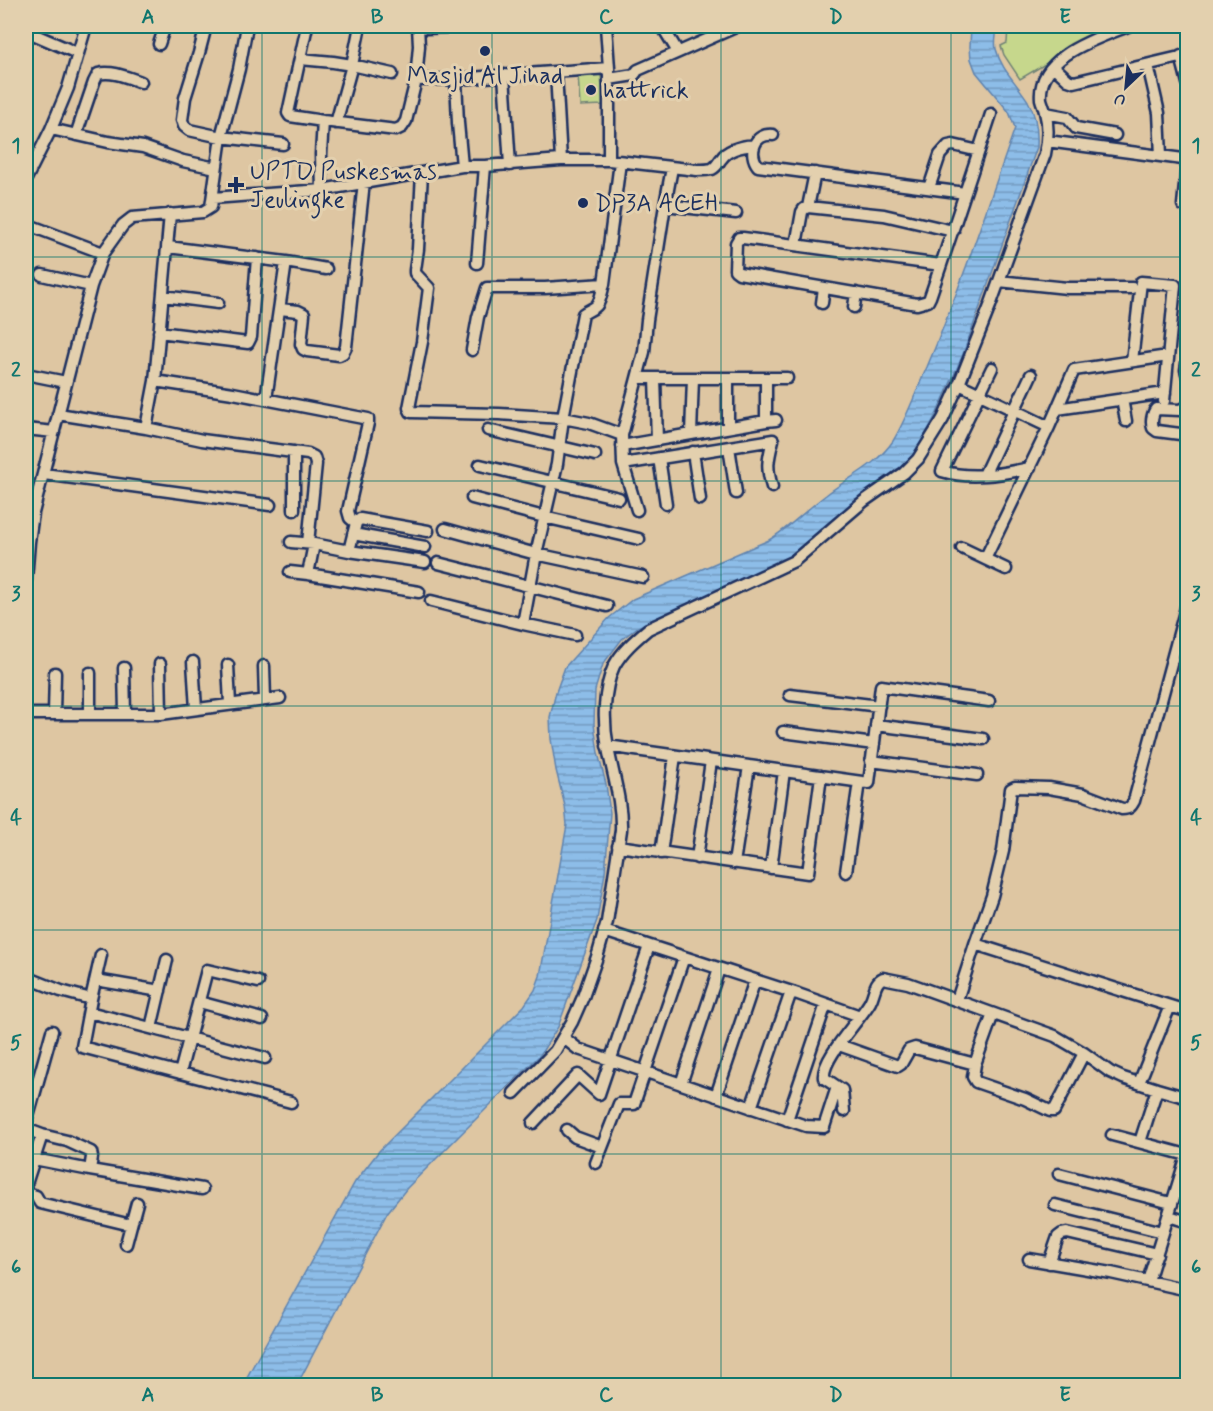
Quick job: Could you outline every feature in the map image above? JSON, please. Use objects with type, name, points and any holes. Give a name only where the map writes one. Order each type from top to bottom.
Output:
[{"type":"street","points":[[26,178],[31,158],[51,129],[68,88],[86,26]]},
{"type":"street","points":[[159,44],[165,26]]},
{"type":"street","points":[[206,26],[200,53],[185,98],[182,120],[184,126],[189,130],[221,137],[283,144]]},
{"type":"street","points":[[26,580],[29,513],[44,474],[91,286],[103,253],[127,221],[138,217],[203,212],[211,207],[221,137],[239,69],[247,26]]},
{"type":"street","points":[[308,26],[288,113],[290,116],[396,130],[402,127],[405,121],[416,80],[419,26],[427,28],[472,26]]},
{"type":"street","points":[[336,123],[360,26]]},
{"type":"street","points":[[606,26],[609,74],[609,160]]},
{"type":"street","points":[[662,26],[678,52]]},
{"type":"street","points":[[416,80],[556,72],[634,75],[638,70],[738,26]]},
{"type":"street","points":[[514,1093],[555,1051],[564,1038],[583,997],[607,922],[621,818],[607,746],[605,718],[608,687],[614,667],[634,640],[648,629],[794,561],[864,501],[904,473],[918,459],[944,419],[959,384],[1045,154],[1048,126],[1041,101],[1043,84],[1053,66],[1065,54],[1128,26]]},
{"type":"street","points":[[26,31],[77,53]]},
{"type":"street","points":[[1053,66],[1068,80],[1074,82],[1184,56],[1188,84]]},
{"type":"street","points":[[300,59],[352,65],[392,74]]},
{"type":"street","points":[[1148,66],[1158,113],[1161,156]]},
{"type":"street","points":[[76,135],[98,74],[104,72],[141,82]]},
{"type":"street","points":[[556,72],[561,160]]},
{"type":"street","points":[[504,75],[510,165]]},
{"type":"street","points":[[456,78],[462,166]]},
{"type":"street","points":[[1046,113],[1067,117],[1076,128],[1115,135]]},
{"type":"street","points":[[941,265],[739,238],[736,243],[735,270],[744,274],[917,304],[928,302],[953,231],[991,114]]},
{"type":"street","points":[[322,190],[323,121]]},
{"type":"street","points":[[51,129],[143,147],[183,161],[216,168]]},
{"type":"street","points":[[773,135],[761,136],[754,145],[754,160],[758,166],[965,193]]},
{"type":"street","points":[[1047,141],[1183,159],[1187,164],[1183,205]]},
{"type":"street","points":[[213,198],[322,190],[462,166],[510,165],[561,160],[609,160],[672,168],[711,169],[716,167],[722,156],[754,145]]},
{"type":"street","points":[[928,188],[940,155],[948,146],[979,151]]},
{"type":"street","points":[[523,624],[583,314],[598,303],[604,284],[620,162]]},
{"type":"street","points":[[477,263],[485,166]]},
{"type":"street","points":[[638,510],[623,464],[622,440],[646,339],[647,320],[672,168]]},
{"type":"street","points":[[422,173],[415,270],[429,288],[422,342],[409,408],[413,413],[499,414],[563,418],[589,423],[622,440],[657,440],[771,420],[766,378]]},
{"type":"street","points":[[808,207],[815,173]]},
{"type":"street","points":[[280,309],[298,310],[304,314],[301,344],[303,349],[340,355],[343,353],[351,311],[364,182]]},
{"type":"street","points":[[665,205],[736,213]]},
{"type":"street","points":[[796,246],[802,213],[808,207],[885,215],[953,231]]},
{"type":"street","points":[[146,428],[155,381],[170,214]]},
{"type":"street","points":[[26,224],[103,253]]},
{"type":"street","points":[[168,247],[326,268]]},
{"type":"street","points":[[159,332],[249,342],[257,258]]},
{"type":"street","points":[[266,399],[286,262]]},
{"type":"street","points":[[42,275],[91,286]]},
{"type":"street","points":[[999,280],[1067,288],[1132,288]]},
{"type":"street","points":[[1057,409],[1122,399],[1165,397],[1174,285],[1141,282],[1132,362]]},
{"type":"street","points":[[472,350],[478,317],[487,288],[545,288],[604,284]]},
{"type":"street","points":[[822,303],[824,288]]},
{"type":"street","points":[[854,307],[856,294]]},
{"type":"street","points":[[163,296],[218,303]]},
{"type":"street","points":[[986,560],[1074,370],[1168,356]]},
{"type":"street","points":[[1188,357],[1186,370],[1188,377]]},
{"type":"street","points":[[992,368],[942,471],[953,475],[984,475],[1030,468]]},
{"type":"street","points":[[26,374],[66,382]]},
{"type":"street","points":[[984,475],[1031,375]]},
{"type":"street","points":[[638,378],[787,378]]},
{"type":"street","points":[[655,378],[657,440]]},
{"type":"street","points":[[691,434],[693,378]]},
{"type":"street","points":[[728,378],[728,427]]},
{"type":"street","points":[[155,381],[368,418],[348,511],[355,529]]},
{"type":"street","points":[[959,384],[1049,427]]},
{"type":"street","points":[[1122,399],[1126,422]]},
{"type":"street","points":[[1188,406],[1180,410],[1156,409],[1153,412],[1152,424],[1157,431],[1188,435]]},
{"type":"street","points":[[58,414],[146,428],[202,440],[308,454],[314,457],[316,464],[308,574]]},
{"type":"street","points":[[26,429],[54,432]]},
{"type":"street","points":[[488,430],[595,456]]},
{"type":"street","points":[[623,464],[773,440],[767,470],[772,487]]},
{"type":"street","points":[[729,447],[736,493]]},
{"type":"street","points":[[294,452],[294,510]]},
{"type":"street","points":[[693,453],[700,499]]},
{"type":"street","points":[[659,458],[666,504]]},
{"type":"street","points":[[480,465],[619,498]]},
{"type":"street","points":[[44,474],[270,505]]},
{"type":"street","points":[[472,498],[544,518],[639,539]]},
{"type":"street","points":[[349,551],[360,519],[428,531]]},
{"type":"street","points":[[355,529],[425,547]]},
{"type":"street","points":[[445,529],[536,554],[643,577]]},
{"type":"street","points":[[291,542],[425,562]]},
{"type":"street","points":[[962,548],[1006,570]]},
{"type":"street","points":[[438,563],[607,606]]},
{"type":"street","points":[[291,572],[418,592]]},
{"type":"street","points":[[957,1000],[992,896],[1003,851],[1011,789],[1015,787],[1049,788],[1083,794],[1122,809],[1131,807],[1188,600]]},
{"type":"street","points":[[431,601],[575,635]]},
{"type":"street","points":[[193,662],[196,709]]},
{"type":"street","points":[[160,664],[161,714]]},
{"type":"street","points":[[228,665],[230,704]]},
{"type":"street","points":[[264,666],[266,700]]},
{"type":"street","points":[[124,668],[125,714]]},
{"type":"street","points":[[54,714],[56,673]]},
{"type":"street","points":[[90,673],[90,714]]},
{"type":"street","points":[[607,746],[868,783],[881,686],[989,701]]},
{"type":"street","points":[[790,695],[879,706]]},
{"type":"street","points":[[26,714],[161,714],[280,698]]},
{"type":"street","points":[[876,725],[983,739]]},
{"type":"street","points":[[783,732],[874,744]]},
{"type":"street","points":[[661,853],[675,756]]},
{"type":"street","points":[[697,858],[711,761]]},
{"type":"street","points":[[872,761],[977,776]]},
{"type":"street","points":[[734,863],[749,766]]},
{"type":"street","points":[[771,868],[784,771]]},
{"type":"street","points":[[618,846],[808,873],[821,776]]},
{"type":"street","points":[[846,872],[859,782]]},
{"type":"street","points":[[604,931],[860,1017]]},
{"type":"street","points":[[975,944],[1170,1005],[1188,1014]]},
{"type":"street","points":[[533,1123],[578,1075],[599,1094],[649,946]]},
{"type":"street","points":[[101,955],[82,1047],[291,1102]]},
{"type":"street","points":[[596,1163],[619,1104],[634,1104],[684,957]]},
{"type":"street","points":[[151,1028],[167,960]]},
{"type":"street","points":[[681,1084],[719,969]]},
{"type":"street","points":[[180,1073],[207,970],[258,982]]},
{"type":"street","points":[[26,977],[61,991],[91,999]]},
{"type":"street","points":[[844,1111],[842,1090],[823,1076],[824,1070],[829,1059],[871,1000],[877,982],[883,978],[908,983],[1055,1036],[1110,1072],[1157,1089],[1186,1095]]},
{"type":"street","points":[[96,980],[160,992]]},
{"type":"street","points":[[716,1096],[755,980]]},
{"type":"street","points":[[751,1108],[790,992]]},
{"type":"street","points":[[199,1002],[262,1019]]},
{"type":"street","points":[[787,1120],[826,1004]]},
{"type":"street","points":[[1139,1083],[1170,1005]]},
{"type":"street","points":[[89,1012],[266,1058]]},
{"type":"street","points":[[993,1014],[975,1064],[973,1077],[976,1082],[1025,1099],[1052,1112],[1057,1108],[1084,1053]]},
{"type":"street","points":[[26,1124],[52,1031]]},
{"type":"street","points":[[564,1038],[578,1048],[610,1060],[806,1126],[824,1126],[836,1090]]},
{"type":"street","points":[[839,1045],[898,1066],[909,1050],[915,1048],[975,1064]]},
{"type":"street","points":[[1140,1142],[1157,1089]]},
{"type":"street","points":[[26,1129],[67,1141],[91,1152],[90,1170]]},
{"type":"street","points":[[567,1130],[575,1137],[602,1147]]},
{"type":"street","points":[[26,1184],[42,1135]]},
{"type":"street","points":[[1112,1135],[1187,1154],[1148,1281]]},
{"type":"street","points":[[34,1159],[202,1189]]},
{"type":"street","points":[[1059,1174],[1171,1203]]},
{"type":"street","points":[[26,1193],[36,1196],[40,1203],[131,1225]]},
{"type":"street","points":[[126,1244],[137,1203]]},
{"type":"street","points":[[1055,1205],[1163,1232]]},
{"type":"street","points":[[1169,1216],[1188,1222]]},
{"type":"street","points":[[1050,1263],[1058,1237],[1067,1233],[1157,1254]]},
{"type":"street","points":[[1029,1259],[1188,1290]]},
{"type":"green space","points":[[1008,26],[1117,26],[1084,41],[1020,79],[1004,55],[1001,46],[1007,43]]},
{"type":"green space","name":"hattrick","points":[[601,73],[603,105],[580,106],[578,74]]},
{"type":"water","points":[[971,26],[997,26],[995,43],[998,57],[1031,106],[1036,123],[1037,147],[962,357],[937,413],[915,454],[903,467],[842,512],[787,558],[638,627],[622,639],[603,664],[595,690],[594,724],[610,813],[605,873],[597,920],[558,1027],[540,1055],[407,1188],[387,1213],[297,1385],[242,1386],[355,1182],[379,1151],[524,1006],[535,990],[540,976],[567,825],[551,739],[550,717],[565,667],[609,618],[633,599],[769,540],[879,457],[898,432],[951,308],[1015,128],[1009,112],[976,72],[971,59]]},
{"type":"place","name":"Masjid Al Jihad","points":[[485,51]]},
{"type":"place","name":"hattrick","points":[[591,90]]},
{"type":"place","name":"UPTD Puskesmas Jeulingke","points":[[236,185]]},
{"type":"place","name":"DP3A ACEH","points":[[583,203]]}]
